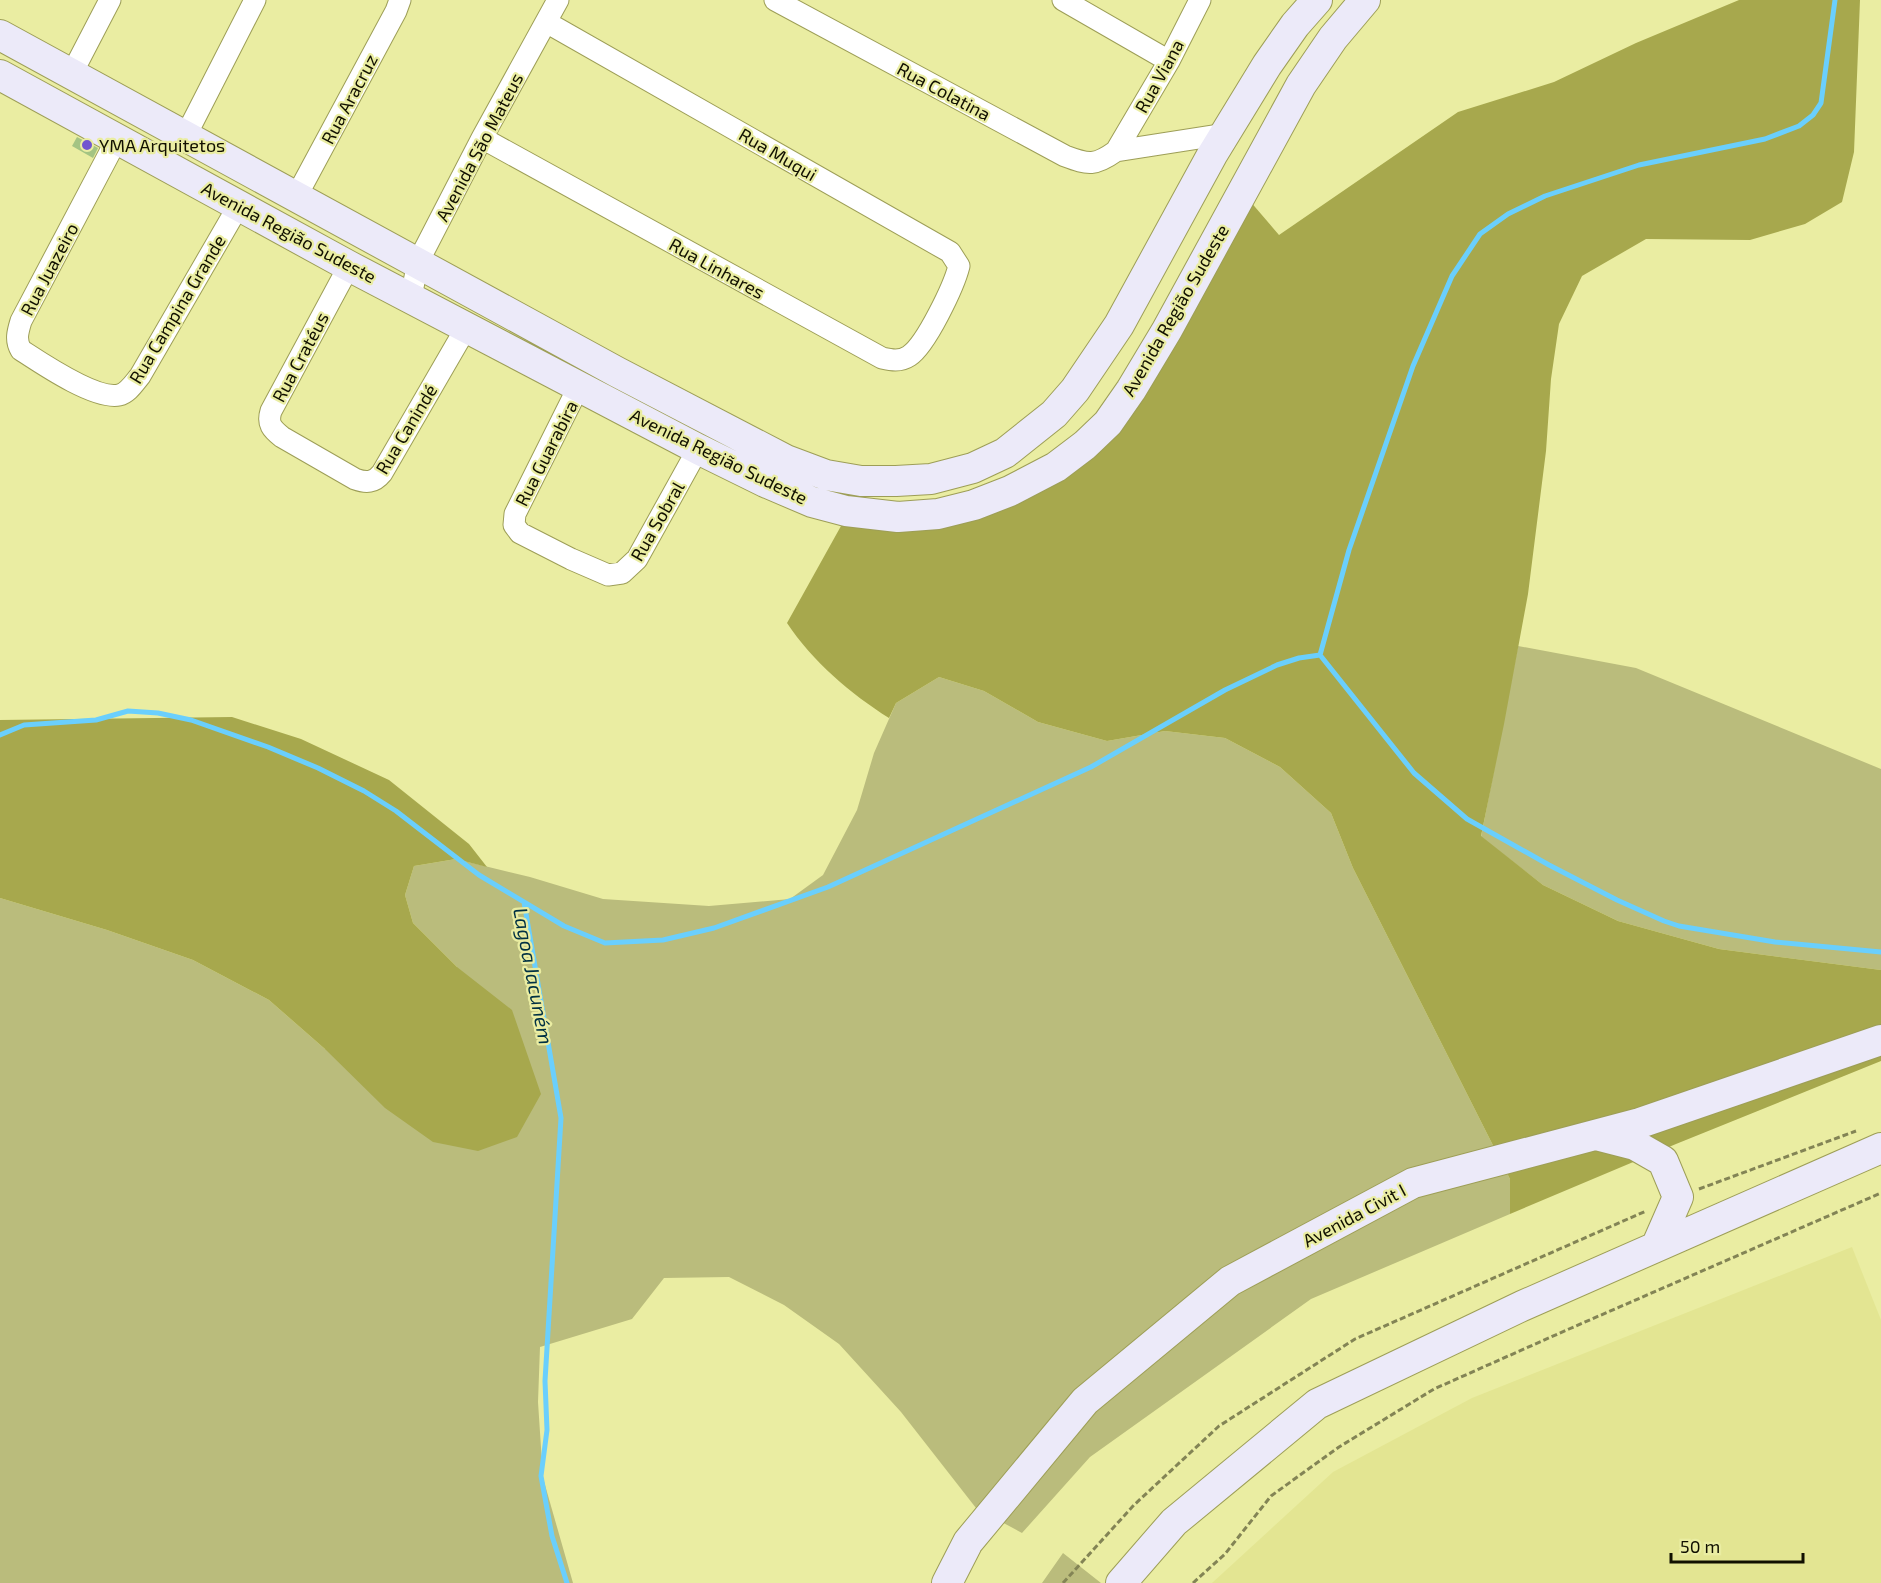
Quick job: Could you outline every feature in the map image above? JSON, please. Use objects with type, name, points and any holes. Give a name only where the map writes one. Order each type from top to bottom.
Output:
[{"type":"street","points":[[71,75],[110,0]]},
{"type":"street","points":[[185,137],[255,0]]},
{"type":"street","name":"Rua Aracruz","points":[[296,197],[400,0]]},
{"type":"street","name":"Avenida São Mateus","points":[[411,297],[418,262],[482,138],[558,0]]},
{"type":"street","name":"Rua Colatina","points":[[775,0],[1065,156],[1081,162],[1092,164],[1103,161],[1116,152],[1225,134]]},
{"type":"street","points":[[1063,0],[1169,62]]},
{"type":"street","name":"Rua Viana","points":[[1116,152],[1169,62],[1200,0]]},
{"type":"street","name":"Avenida Região Sudeste","points":[[8,40],[617,372],[786,460],[826,475],[861,481],[896,481],[930,479],[973,468],[1005,453],[1054,414],[1099,358],[1225,134],[1267,65],[1295,25],[1317,0]]},
{"type":"street","name":"Avenida Região Sudeste","points":[[1,78],[466,328],[765,482],[812,502],[846,512],[898,517],[938,514],[974,505],[1010,491],[1056,467],[1085,445],[1108,423],[1167,330],[1301,85],[1333,38],[1365,0]]},
{"type":"street","name":"Rua Muqui","points":[[546,22],[950,252],[959,266],[939,314]]},
{"type":"street","points":[[1,78],[8,40]]},
{"type":"street","name":"Rua Linhares","points":[[482,138],[882,358],[892,361],[910,356],[939,314]]},
{"type":"street","name":"Rua Juazeiro","points":[[69,381],[21,350],[17,343],[18,332],[21,321],[117,139]]},
{"type":"street","name":"Rua Campina Grande","points":[[69,381],[112,396],[122,395],[130,388],[140,376],[239,205]]},
{"type":"street","name":"Rua Cratéus","points":[[322,462],[282,437],[270,426],[269,418],[349,266]]},
{"type":"street","name":"Rua Canindé","points":[[322,462],[355,479],[368,482],[378,478],[466,328]]},
{"type":"street","points":[[590,392],[617,372]]},
{"type":"street","name":"Rua Guarabira","points":[[571,559],[520,533],[516,529],[514,519],[590,392]]},
{"type":"street","name":"Rua Sobral","points":[[571,559],[608,574],[622,573],[629,569],[637,559],[698,449]]},
{"type":"street","name":"Avenida Civit I","points":[[947,1583],[968,1542],[1085,1401],[1230,1281],[1413,1183],[1640,1123],[1881,1040]]},
{"type":"street","points":[[1596,1134],[1635,1145],[1663,1161],[1678,1197],[1658,1245]]},
{"type":"street","points":[[1121,1583],[1174,1522],[1317,1404],[1522,1305],[1881,1148]]},
{"type":"path","points":[[1192,1583],[1225,1554],[1271,1496],[1340,1447],[1434,1389],[1881,1193]]},
{"type":"shaded area","points":[[1739,0],[1860,0],[1854,152],[1842,202],[1805,224],[1750,240],[1646,239],[1582,276],[1559,324],[1528,594],[1481,836],[1543,885],[1618,921],[1719,949],[1881,970],[1881,1061],[1510,1214],[1510,1179],[1353,868],[1331,813],[1280,767],[1225,738],[1165,731],[1107,741],[1038,722],[984,691],[939,677],[896,703],[889,718],[833,676],[808,650],[787,623],[841,526],[944,527],[1100,450],[1249,200],[1279,235],[1458,112],[1554,82],[1636,43]]},
{"type":"shaded area","points":[[1518,646],[1636,668],[1881,769],[1881,970],[1719,949],[1618,921],[1543,885],[1481,837]]},
{"type":"shaded area","points":[[939,677],[984,691],[1038,722],[1107,741],[1165,731],[1225,738],[1280,767],[1331,813],[1353,868],[1510,1179],[1510,1214],[1311,1299],[1090,1457],[1022,1533],[976,1508],[901,1412],[839,1344],[784,1305],[729,1277],[664,1278],[632,1319],[540,1347],[538,1402],[543,1478],[573,1583],[0,1583],[0,898],[107,930],[193,960],[269,1000],[325,1049],[457,967],[413,923],[405,895],[414,866],[456,859],[530,877],[603,899],[709,906],[790,899],[823,875],[857,810],[874,753],[896,703]]},
{"type":"shaded area","points":[[232,717],[301,739],[389,780],[469,844],[487,867],[456,859],[414,866],[405,895],[413,923],[457,967],[512,1010],[541,1094],[517,1137],[478,1151],[433,1142],[385,1108],[325,1049],[269,1000],[193,960],[107,930],[0,898],[0,720]]},
{"type":"shaded area","points":[[1852,1247],[1881,1320],[1881,1583],[1212,1583],[1333,1472],[1472,1398]]},
{"type":"shaded area","points":[[1063,1553],[1101,1583],[1042,1583]]},
{"type":"building","points":[[77,137],[98,148],[93,158],[72,146]]},
{"type":"waterway","points":[[1320,655],[1349,550],[1413,366],[1452,276],[1480,234],[1508,214],[1545,196],[1639,165],[1765,139],[1799,126],[1813,115],[1821,103],[1835,0]]},
{"type":"waterway","points":[[1320,655],[1414,773],[1467,819],[1549,865],[1617,900],[1679,926],[1775,942],[1881,952]]},
{"type":"waterway","points":[[0,735],[24,725],[96,720],[128,711],[158,713],[191,720],[268,747],[364,791],[396,811],[479,875],[564,926],[605,943],[663,940],[714,928],[828,887],[1091,767],[1225,690],[1277,665],[1299,658],[1320,655]]},
{"type":"waterway","name":"Lagoa Jacuném","points":[[524,902],[561,1118],[545,1381],[547,1430],[541,1476],[552,1536],[567,1583]]},
{"type":"place","name":"YMA Arquitetos","points":[[87,145]]}]
